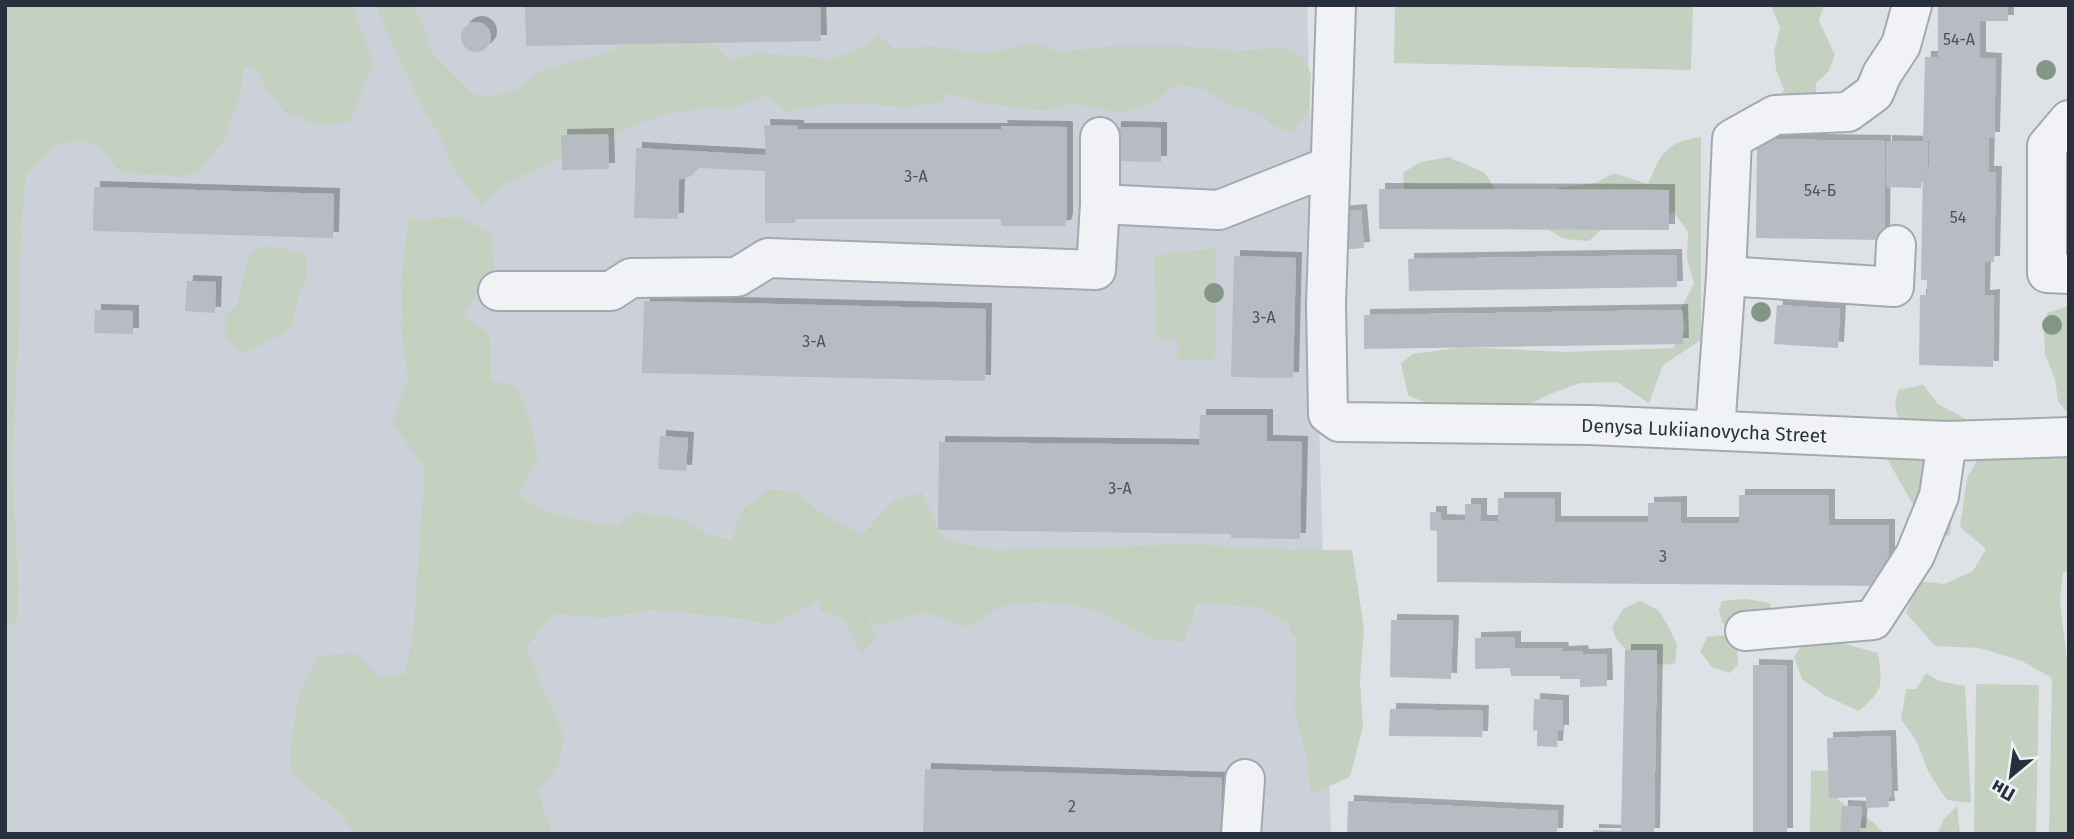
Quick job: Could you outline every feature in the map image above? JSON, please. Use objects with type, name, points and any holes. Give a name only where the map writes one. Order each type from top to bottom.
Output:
[{"type":"street","points":[[1100,204],[1219,209],[1330,166],[1336,5]]},
{"type":"street","points":[[1715,430],[1732,139],[1775,115],[1848,112],[1874,93],[1882,74],[1901,46],[1912,5]]},
{"type":"street","points":[[2069,120],[2047,146],[2047,273],[2069,274]]},
{"type":"street","points":[[498,291],[611,291],[631,278],[737,277],[768,258],[1096,270],[1100,137]]},
{"type":"street","name":"Denysa Lukiianovycha Street","points":[[1330,166],[1325,304],[1328,414],[1339,422],[1590,425],[1947,441],[2069,437]]},
{"type":"street","points":[[1726,276],[1894,286],[1896,245]]},
{"type":"street","points":[[1745,631],[1873,620],[1915,555],[1930,520],[1939,496],[1947,441]]},
{"type":"street","points":[[1241,834],[1245,779]]},
{"type":"shaded area","points":[[5,5],[1307,5],[1331,834],[5,834]]},
{"type":"green space","points":[[5,5],[352,5],[374,64],[350,121],[321,126],[286,113],[266,90],[258,72],[244,66],[240,97],[223,141],[197,173],[177,176],[122,173],[96,145],[79,140],[52,147],[26,176],[21,226],[12,462],[18,579],[17,620],[5,630]]},
{"type":"green space","points":[[375,5],[414,5],[434,55],[473,94],[492,97],[520,88],[535,75],[557,65],[609,52],[627,41],[677,47],[702,36],[731,61],[754,53],[834,59],[866,45],[879,35],[893,48],[931,46],[982,54],[1036,42],[1058,52],[1113,46],[1184,46],[1239,51],[1283,47],[1304,58],[1311,75],[1309,108],[1292,133],[1271,125],[1261,115],[1232,106],[1205,90],[1176,84],[1158,101],[1124,113],[1071,104],[1044,111],[983,103],[947,93],[941,103],[906,107],[850,103],[820,105],[788,112],[765,95],[731,110],[709,108],[668,113],[631,127],[506,183],[481,205],[454,170],[439,134],[419,102]]},
{"type":"green space","points":[[1395,5],[1693,5],[1691,70],[1394,63]]},
{"type":"green space","points":[[1771,5],[1824,5],[1819,21],[1835,55],[1829,71],[1816,83],[1816,117],[1772,110],[1784,89],[1776,70],[1774,52],[1780,28]]},
{"type":"green space","points":[[1701,137],[1701,340],[1663,365],[1649,403],[1617,382],[1580,383],[1516,411],[1439,409],[1408,395],[1401,363],[1413,354],[1463,347],[1564,352],[1673,348],[1686,328],[1681,309],[1694,283],[1687,259],[1688,232],[1673,211],[1661,225],[1601,230],[1589,241],[1564,239],[1542,226],[1539,206],[1559,188],[1595,183],[1614,173],[1648,184],[1666,151],[1680,142]]},
{"type":"green space","points":[[1449,157],[1485,173],[1504,203],[1405,207],[1403,173],[1420,162]]},
{"type":"green space","points":[[460,217],[492,235],[494,268],[464,316],[490,334],[491,380],[517,387],[531,423],[538,460],[518,495],[529,502],[564,516],[614,526],[637,512],[683,520],[710,535],[731,540],[742,510],[767,489],[797,492],[822,514],[862,535],[892,501],[922,492],[943,540],[996,550],[1190,544],[1291,550],[1352,550],[1364,629],[1360,681],[1363,727],[1350,777],[1311,794],[1306,752],[1295,714],[1296,637],[1292,635],[1289,624],[1258,607],[1197,603],[1184,642],[1154,639],[1095,610],[1066,603],[1039,602],[1003,606],[967,627],[925,612],[879,625],[868,619],[876,638],[861,655],[844,620],[821,611],[818,596],[811,605],[771,625],[745,619],[653,610],[602,618],[556,614],[526,648],[564,736],[559,764],[538,792],[552,834],[354,834],[341,814],[291,773],[290,748],[299,696],[317,656],[355,653],[380,677],[404,674],[413,634],[425,470],[392,422],[408,380],[402,335],[401,283],[408,219]]},
{"type":"green space","points":[[263,246],[286,248],[306,254],[307,276],[299,294],[291,326],[282,334],[242,354],[225,335],[225,315],[237,305],[248,256]]},
{"type":"green space","points":[[1216,248],[1215,360],[1177,360],[1177,338],[1156,338],[1154,255]]},
{"type":"green space","points":[[2069,306],[2069,415],[2058,401],[2055,379],[2045,355],[2044,332],[2047,313]]},
{"type":"green space","points":[[1923,385],[1938,404],[1966,419],[1980,433],[1978,445],[1956,470],[1950,535],[1940,538],[1912,503],[1885,455],[1900,433],[1895,403],[1898,390]]},
{"type":"green space","points":[[2069,449],[2069,571],[2063,572],[2060,601],[2067,660],[2068,834],[2049,834],[2052,678],[2022,661],[1980,648],[1935,646],[1906,613],[1918,581],[1944,584],[1973,571],[1986,549],[1960,527],[1967,478],[1981,453]]},
{"type":"green space","points":[[1746,599],[1769,603],[1777,621],[1732,635],[1722,622],[1719,610],[1722,601]]},
{"type":"green space","points":[[1640,601],[1658,610],[1667,624],[1677,644],[1675,663],[1656,664],[1646,661],[1628,651],[1615,637],[1612,628],[1623,609]]},
{"type":"green space","points":[[1725,635],[1737,646],[1738,665],[1730,673],[1712,667],[1700,652],[1707,637]]},
{"type":"green space","points":[[1827,639],[1878,653],[1880,686],[1859,711],[1826,696],[1802,679],[1794,657],[1804,641]]},
{"type":"green space","points":[[1926,673],[1939,681],[1965,686],[1971,803],[1947,800],[1928,771],[1917,742],[1901,719],[1906,689],[1916,689]]},
{"type":"green space","points":[[1976,684],[2039,685],[2036,834],[1974,834]]},
{"type":"green space","points":[[1811,770],[1837,772],[1838,800],[1874,823],[1884,834],[1810,834]]},
{"type":"green space","points":[[1957,806],[1960,834],[1937,834],[1944,819]]},
{"type":"building","points":[[525,5],[820,5],[821,41],[526,46]]},
{"type":"building","points":[[1938,5],[2008,5],[2008,21],[1980,21],[1980,58],[1996,59],[1994,138],[1989,138],[1988,172],[1996,172],[1994,262],[1985,262],[1984,296],[1994,295],[1993,367],[1919,365],[1920,295],[1927,295],[1927,280],[1921,280],[1923,170],[1921,188],[1886,187],[1886,141],[1928,142],[1929,171],[1930,141],[1923,141],[1925,57],[1938,57]]},
{"type":"building","points":[[476,22],[487,26],[491,37],[487,48],[476,52],[465,48],[461,37],[465,26]]},
{"type":"building","points":[[764,125],[798,126],[798,129],[1065,127],[1065,226],[1001,226],[1001,219],[796,219],[795,223],[765,223],[765,171],[699,168],[691,176],[679,180],[678,219],[634,218],[636,148],[766,155]]},
{"type":"building","points":[[1115,127],[1161,128],[1161,162],[1114,161]]},
{"type":"building","points":[[608,134],[609,169],[562,170],[561,135]]},
{"type":"building","points":[[1757,139],[1885,141],[1884,240],[1756,238]]},
{"type":"building","points":[[2063,145],[2069,145],[2069,244],[2062,244]]},
{"type":"building","points":[[94,187],[334,194],[333,238],[93,231]]},
{"type":"building","points":[[1379,189],[1669,190],[1669,230],[1379,229]]},
{"type":"building","points":[[1361,210],[1364,248],[1340,250],[1337,212]]},
{"type":"building","points":[[1676,255],[1677,287],[1409,291],[1408,259]]},
{"type":"building","points":[[1234,256],[1296,258],[1293,378],[1231,377]]},
{"type":"building","points":[[187,281],[216,282],[215,313],[185,311]]},
{"type":"building","points":[[644,301],[986,309],[985,381],[642,373]]},
{"type":"building","points":[[1777,305],[1840,309],[1838,348],[1774,344]]},
{"type":"building","points":[[95,310],[133,311],[133,334],[94,333]]},
{"type":"building","points":[[1682,310],[1683,344],[1364,349],[1364,315]]},
{"type":"building","points":[[1200,415],[1267,415],[1267,441],[1302,442],[1300,539],[1231,538],[1231,534],[938,530],[939,442],[1199,445]]},
{"type":"building","points":[[660,436],[688,438],[686,471],[658,469]]},
{"type":"building","points":[[1739,495],[1829,495],[1829,525],[1889,525],[1889,586],[1437,582],[1437,531],[1430,530],[1430,512],[1441,512],[1441,520],[1465,521],[1465,504],[1481,504],[1481,521],[1498,521],[1498,498],[1555,498],[1555,522],[1648,522],[1648,503],[1681,502],[1681,523],[1739,523]]},
{"type":"building","points":[[1391,620],[1453,621],[1451,679],[1390,677]]},
{"type":"building","points":[[1515,637],[1515,648],[1562,648],[1563,652],[1582,651],[1583,655],[1606,654],[1607,686],[1580,687],[1580,679],[1560,679],[1560,676],[1511,676],[1510,668],[1475,669],[1475,638]]},
{"type":"building","points":[[1625,650],[1657,650],[1654,834],[1593,834],[1593,830],[1621,831]]},
{"type":"building","points":[[1753,665],[1787,666],[1787,834],[1753,834]]},
{"type":"building","points":[[1534,699],[1563,701],[1563,731],[1558,731],[1557,747],[1537,746],[1537,730],[1533,731]]},
{"type":"building","points":[[1390,709],[1483,711],[1482,737],[1389,736]]},
{"type":"building","points":[[1890,736],[1892,797],[1888,797],[1889,807],[1866,808],[1866,797],[1829,798],[1827,738]]},
{"type":"building","points":[[925,769],[1222,778],[1221,834],[923,834]]},
{"type":"building","points":[[1348,801],[1558,811],[1557,834],[1347,834]]},
{"type":"building","points":[[1842,806],[1862,807],[1860,834],[1840,834]]}]
